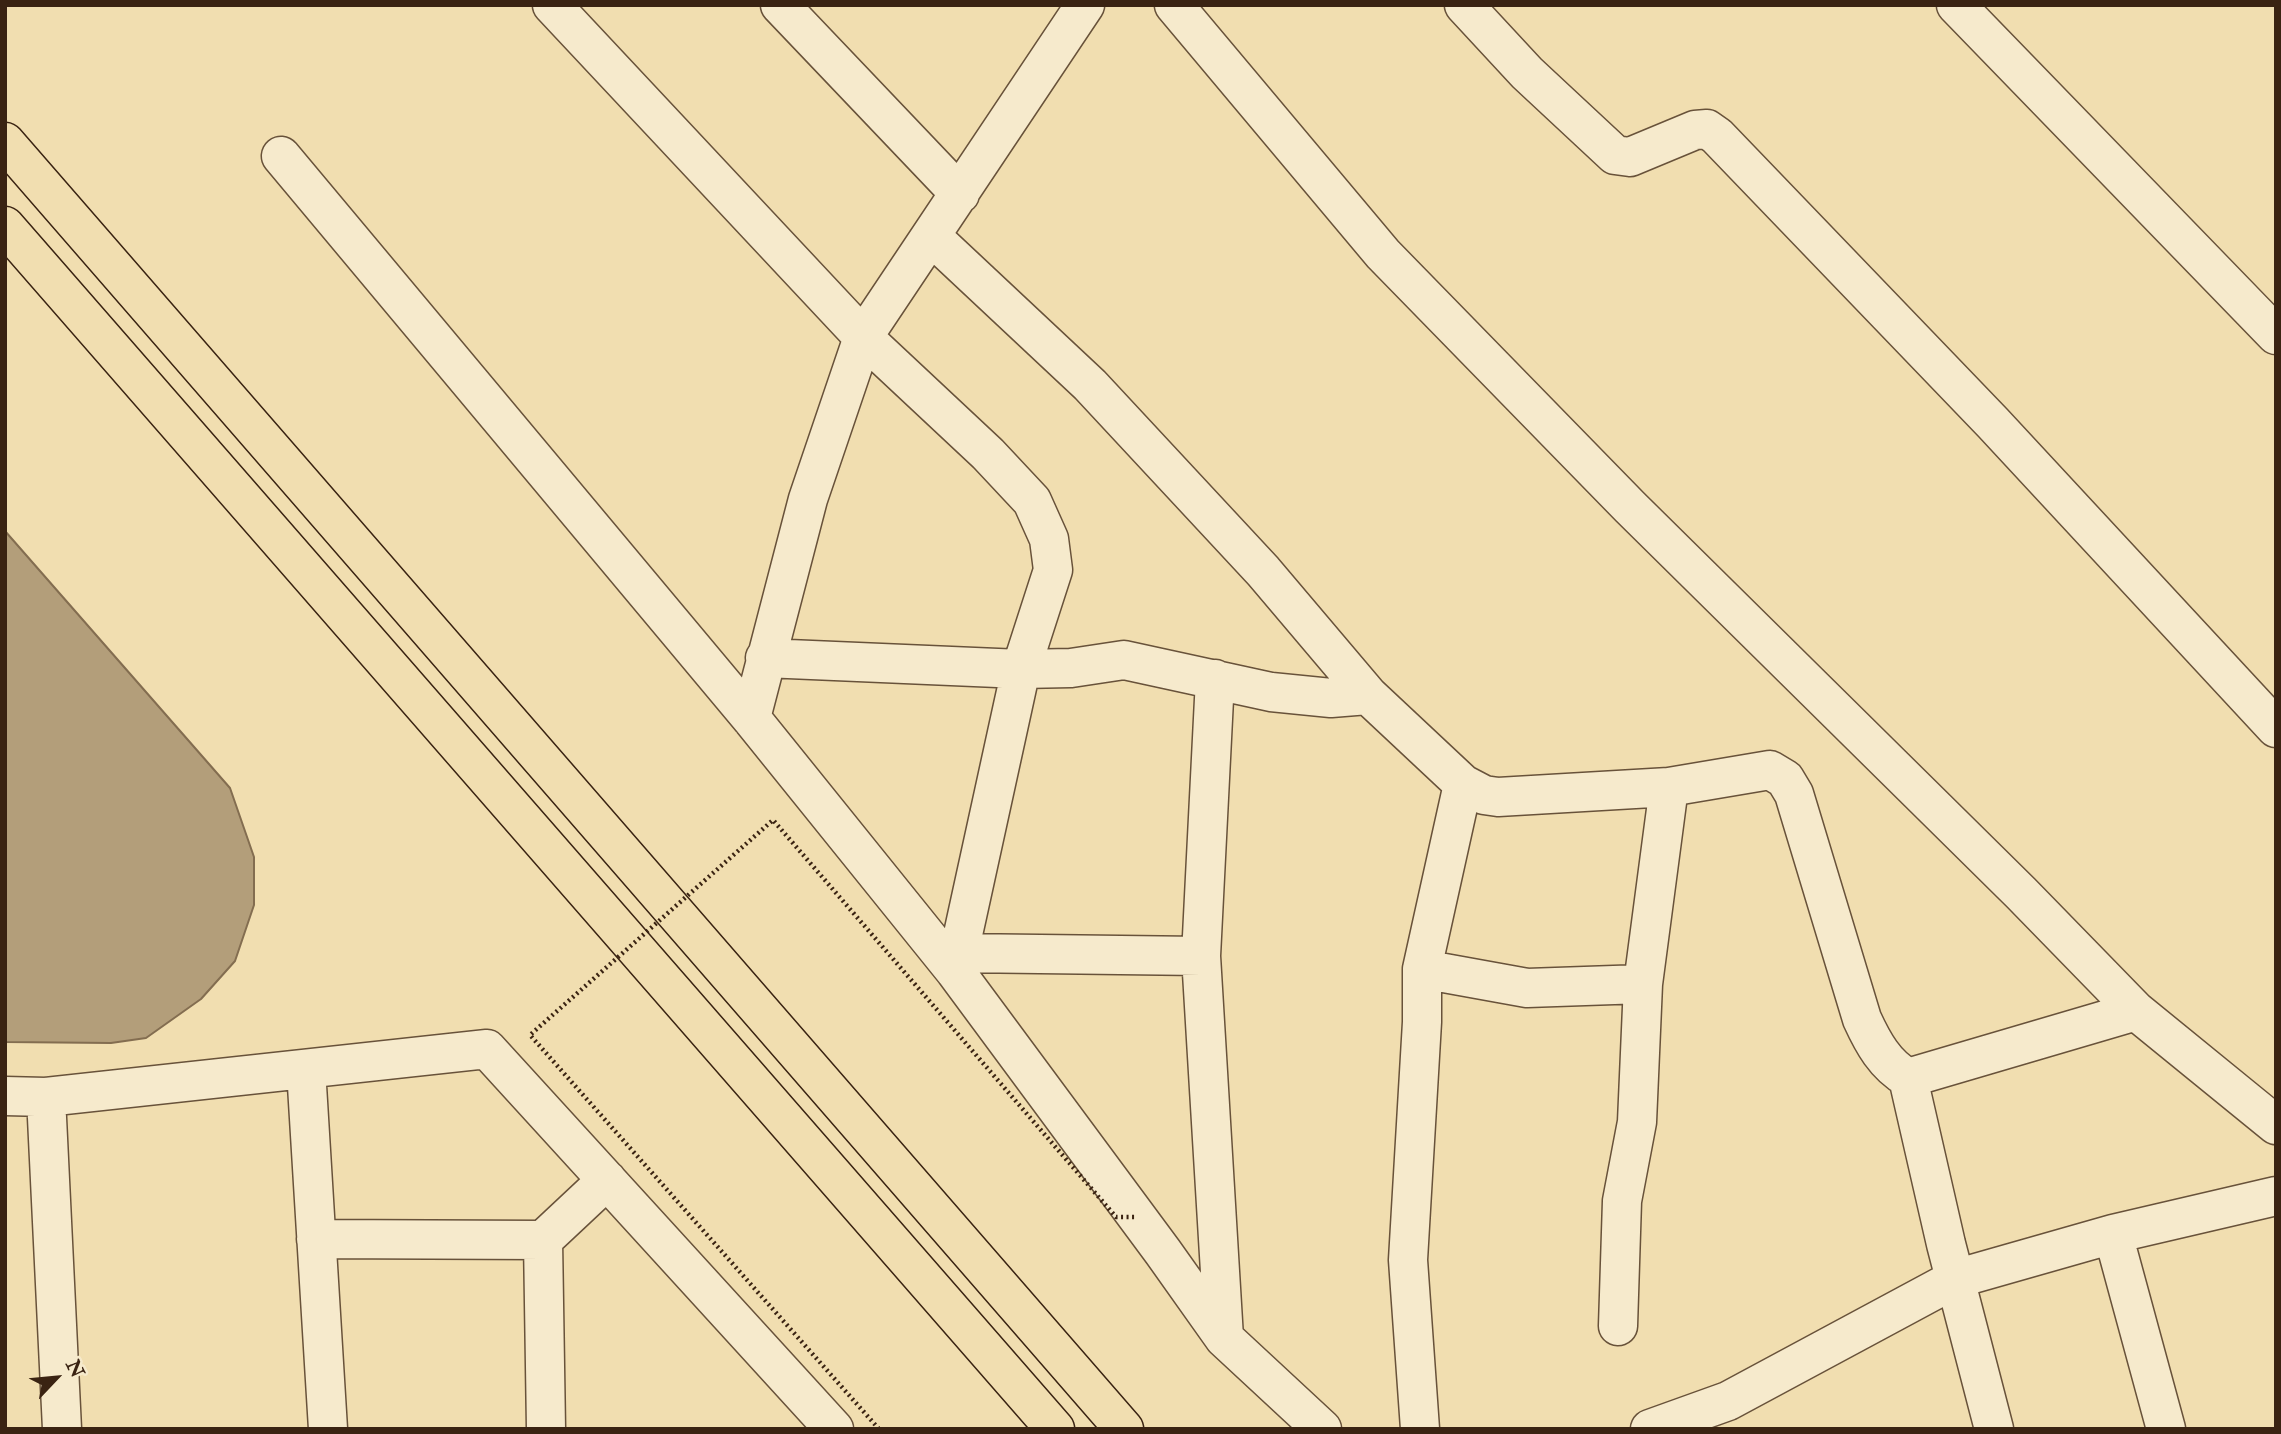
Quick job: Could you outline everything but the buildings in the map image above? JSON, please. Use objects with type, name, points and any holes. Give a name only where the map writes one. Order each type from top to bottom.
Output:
[{"type":"highway","points":[[5,142],[1124,1429]]},
{"type":"highway","points":[[5,226],[1055,1429]]},
{"type":"street","points":[[552,5],[863,337],[988,454],[1032,501],[1049,539],[1053,570],[1021,669],[957,962]]},
{"type":"street","points":[[780,5],[960,194]]},
{"type":"street","points":[[751,718],[808,499],[863,337],[1085,5]]},
{"type":"street","points":[[1174,5],[1382,254],[1630,507],[2021,893],[2136,1011],[2276,1125]]},
{"type":"street","points":[[1464,5],[1527,73],[1615,155],[1630,157],[1695,130],[1707,129],[1717,136],[1993,424],[2276,728]]},
{"type":"street","points":[[1956,5],[2276,335]]},
{"type":"street","points":[[281,156],[957,962],[1224,1338],[1322,1429]]},
{"type":"street","points":[[930,236],[1090,385],[1262,571],[1368,695],[1463,784],[1484,795],[1498,797],[1670,788],[1770,770],[1784,779],[1794,794],[1862,1019],[1875,1047],[1896,1071],[1908,1078],[1955,1279],[1994,1429]]},
{"type":"street","points":[[765,658],[1021,669],[1071,668],[1124,660],[1283,694],[1331,698],[1368,695]]},
{"type":"street","points":[[1215,679],[1202,956],[1224,1338]]},
{"type":"street","points":[[1420,1429],[1408,1260],[1422,1022],[1422,969],[1463,784]]},
{"type":"street","points":[[1618,1326],[1622,1201],[1637,1122],[1643,984],[1670,788]]},
{"type":"street","points":[[957,962],[1202,956]]},
{"type":"street","points":[[1422,969],[1527,988],[1643,984]]},
{"type":"street","points":[[1908,1078],[2136,1011]]},
{"type":"street","points":[[5,1096],[46,1097],[487,1049],[834,1429]]},
{"type":"street","points":[[306,1069],[328,1429]]},
{"type":"street","points":[[46,1097],[62,1429]]},
{"type":"street","points":[[316,1239],[543,1240],[607,1180]]},
{"type":"street","points":[[1650,1429],[1733,1415],[1955,1279],[2113,1234],[2276,1196]]},
{"type":"street","points":[[2113,1234],[2166,1429]]},
{"type":"street","points":[[543,1240],[546,1429]]},
{"type":"path","points":[[879,1429],[530,1035],[773,820],[1116,1217],[1137,1217]]},
{"type":"shaded area","points":[[5,531],[230,788],[254,857],[254,905],[235,961],[201,999],[146,1038],[111,1043],[5,1042]]}]
